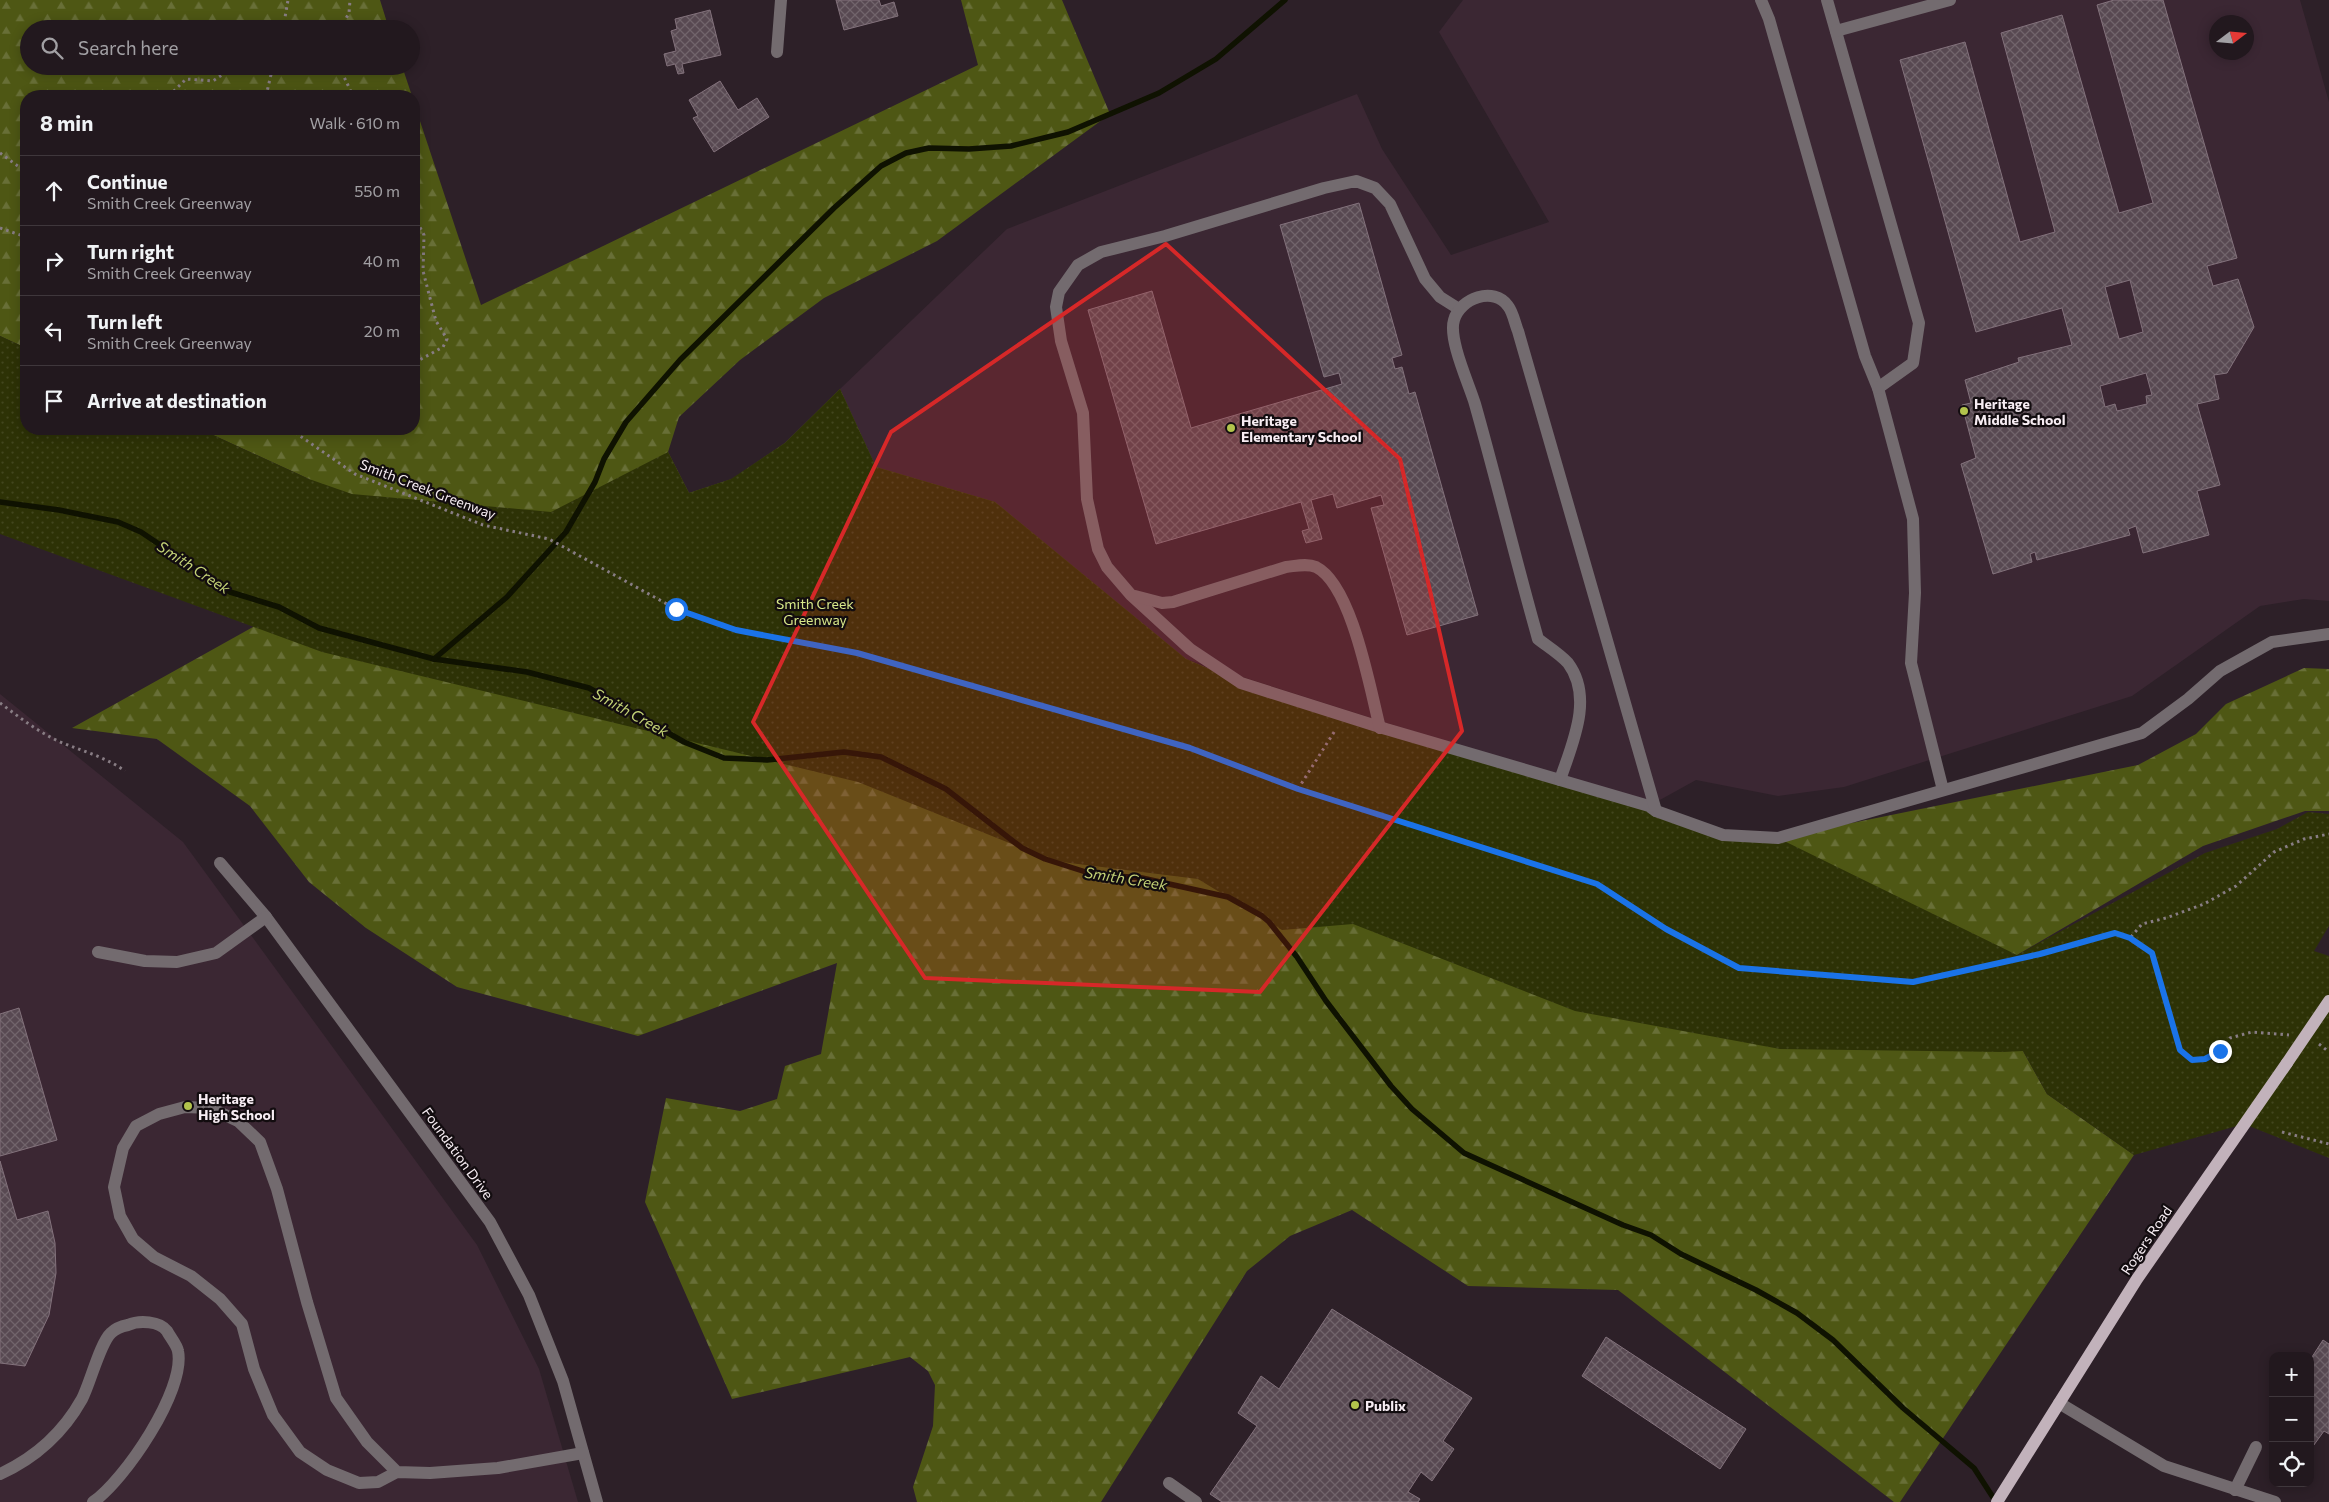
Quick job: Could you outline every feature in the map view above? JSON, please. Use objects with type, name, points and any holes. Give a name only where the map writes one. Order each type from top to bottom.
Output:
[{"type":"main road","name":"Rogers Road","points":[[1997,1502],[2137,1279],[2329,1001]]},
{"type":"street","points":[[777,52],[781,0]]},
{"type":"street","points":[[1761,0],[1769,19],[1866,356],[1878,388],[1913,518],[1915,593],[1911,663],[1943,790]]},
{"type":"street","points":[[1827,0],[1919,323],[1913,363],[1878,388]]},
{"type":"street","points":[[1836,31],[1950,0]]},
{"type":"street","points":[[1459,309],[1440,297],[1425,279],[1390,204],[1374,188],[1356,181],[1324,188],[1165,236],[1101,252],[1078,264],[1059,292],[1056,308],[1058,327],[1083,413],[1087,498],[1098,549],[1107,568],[1131,595],[1190,648],[1241,683],[1380,728],[1649,806],[1656,811],[1723,835],[1778,838],[2142,732],[2188,699],[2220,671],[2272,642],[2329,634]]},
{"type":"street","points":[[1560,780],[1577,729],[1580,710],[1579,682],[1567,662],[1538,639],[1474,403],[1455,345],[1453,321],[1459,309],[1476,297],[1493,296],[1508,306],[1525,356],[1656,811]]},
{"type":"street","points":[[1131,595],[1162,603],[1173,602],[1286,567],[1302,564],[1316,567],[1330,577],[1342,596],[1351,621],[1380,728]]},
{"type":"street","name":"Foundation Drive","points":[[220,863],[266,917],[490,1222],[529,1295],[563,1381],[597,1502]]},
{"type":"street","points":[[98,952],[145,961],[177,962],[216,953],[266,917]]},
{"type":"street","points":[[397,1472],[367,1442],[336,1398],[307,1302],[277,1189],[260,1142],[238,1121],[210,1108],[185,1107],[160,1114],[136,1126],[123,1148],[114,1187],[120,1216],[133,1239],[154,1257],[191,1276],[220,1299],[242,1324],[254,1369],[273,1415],[300,1452],[327,1470],[359,1483],[378,1482],[397,1472],[430,1473],[498,1468],[583,1453]]},
{"type":"street","points":[[0,1474],[24,1463],[58,1434],[83,1398],[98,1359],[111,1333],[130,1324],[150,1322],[165,1329],[178,1350],[177,1378],[136,1457],[93,1502]]},
{"type":"street","points":[[2058,1403],[2164,1466],[2275,1502]]},
{"type":"street","points":[[2235,1490],[2256,1447]]},
{"type":"street","points":[[1169,1483],[1196,1502]]},
{"type":"path","points":[[285,20],[288,0]]},
{"type":"path","points":[[345,20],[349,13],[350,0]]},
{"type":"path","points":[[175,90],[186,79],[213,81],[222,75]]},
{"type":"path","points":[[267,90],[271,75]]},
{"type":"path","points":[[343,75],[350,90]]},
{"type":"path","points":[[0,153],[20,168]]},
{"type":"path","points":[[420,227],[424,235],[423,271],[436,321],[447,339],[443,347],[420,360]]},
{"type":"path","points":[[0,228],[20,235]]},
{"type":"path","name":"Smith Creek Greenway","points":[[299,435],[355,474],[482,525],[548,539],[676,609],[736,630],[857,653],[1171,743],[1298,789],[1597,884],[1666,929],[1739,968],[1913,982],[2040,954],[2115,933],[2130,938],[2152,953],[2180,1050],[2192,1060],[2205,1059],[2220,1051],[2230,1038],[2252,1032]]},
{"type":"path","points":[[0,703],[31,725],[59,741],[112,761],[125,771]]},
{"type":"path","points":[[1298,789],[1344,716]]},
{"type":"path","points":[[2130,938],[2142,924],[2166,918],[2204,904],[2236,886],[2274,852],[2304,838],[2329,834]]},
{"type":"path","points":[[2282,1132],[2329,1144]]},
{"type":"highlighted area","points":[[1166,244],[1400,459],[1462,731],[1260,992],[925,978],[753,722],[891,432]]},
{"type":"shaded area","name":"Heritage Middle School","points":[[1463,0],[2300,0],[2329,102],[2329,601],[2304,599],[2260,606],[2132,696],[1844,787],[1778,796],[1696,780],[1649,806],[1186,659],[995,502],[876,467],[840,389],[1007,229],[1357,94],[1382,149],[1451,255],[1549,222],[1439,32]]},
{"type":"shaded area","name":"Heritage High School","points":[[0,694],[183,842],[477,1245],[539,1369],[578,1502],[0,1502]]},
{"type":"green space","points":[[0,0],[380,0],[386,20],[20,20],[20,75],[405,75],[410,90],[20,90],[20,345],[0,336]]},
{"type":"green space","points":[[961,0],[1062,0],[1110,114],[937,241],[824,298],[740,360],[679,417],[668,452],[689,493],[732,479],[785,443],[840,389],[876,467],[995,502],[1186,659],[1241,683],[1723,835],[1778,838],[2138,765],[2196,734],[2226,704],[2304,668],[2329,669],[2329,811],[2305,811],[2203,846],[2017,955],[2023,1051],[2047,1094],[2134,1155],[1900,1502],[1894,1502],[1618,1290],[1468,1286],[1352,1210],[1290,1236],[1247,1271],[1101,1502],[917,1502],[913,1487],[933,1426],[935,1385],[928,1371],[910,1357],[732,1399],[645,1202],[666,1098],[740,1111],[777,1099],[785,1066],[821,1054],[837,963],[638,1036],[457,987],[366,928],[309,882],[250,806],[157,739],[72,728],[253,627],[309,479],[213,435],[420,435],[420,121],[481,305],[978,65]]},
{"type":"green space","name":"Smith Creek Greenway","points":[[0,336],[20,345],[20,435],[213,435],[309,479],[352,494],[551,512],[668,452],[689,493],[731,479],[785,443],[840,389],[876,467],[995,502],[1186,659],[1241,683],[1723,835],[1778,838],[2017,955],[2205,853],[2277,829],[2308,812],[2329,814],[2329,926],[2314,951],[2329,956],[2329,1158],[2244,1124],[2134,1155],[2047,1094],[2023,1051],[1780,1049],[1575,1011],[1353,924],[1282,930],[1198,879],[1054,861],[858,782],[322,652],[0,534]]},
{"type":"building","points":[[836,0],[879,0],[881,6],[894,2],[898,16],[844,30]]},
{"type":"building","points":[[2114,0],[2163,0],[2237,258],[2207,266],[2213,286],[2238,279],[2254,327],[2227,373],[2214,375],[2219,399],[2197,404],[2220,485],[2197,491],[2209,535],[2143,553],[2136,526],[2128,529],[2130,535],[2037,560],[2035,552],[2030,554],[2032,562],[1993,574],[1961,464],[1976,458],[1962,405],[1971,403],[1965,380],[2019,362],[2018,358],[2072,345],[2062,308],[1976,332],[1900,60],[1965,42],[2020,242],[2055,232],[2001,33],[2062,15],[2119,213],[2153,203],[2097,5]],"holes":[[[2130,280],[2143,332],[2119,339],[2105,287]],[[2146,373],[2152,395],[2146,396],[2147,404],[2117,411],[2115,404],[2105,407],[2100,386]]]},
{"type":"building","points":[[710,10],[721,55],[682,64],[684,73],[678,74],[675,64],[667,66],[664,54],[676,51],[671,31],[677,29],[675,19]]},
{"type":"building","points":[[720,81],[738,110],[757,98],[769,117],[714,152],[693,118],[698,116],[689,100]]},
{"type":"building","points":[[1359,203],[1402,355],[1392,358],[1395,369],[1402,367],[1409,394],[1415,392],[1478,615],[1407,635],[1371,508],[1384,505],[1381,495],[1337,508],[1333,494],[1311,500],[1322,539],[1306,543],[1302,531],[1309,529],[1301,502],[1156,544],[1088,310],[1152,291],[1191,428],[1342,384],[1339,373],[1324,377],[1280,225]]},
{"type":"building","points":[[19,1008],[57,1140],[0,1156],[0,1014]]},
{"type":"building","points":[[0,1161],[17,1220],[48,1211],[55,1243],[56,1273],[49,1315],[25,1366],[0,1363]]},
{"type":"building","name":"Publix","points":[[1332,1309],[1472,1398],[1443,1441],[1454,1449],[1432,1481],[1421,1472],[1408,1492],[1420,1499],[1418,1502],[1222,1502],[1210,1494],[1257,1426],[1238,1413],[1261,1376],[1279,1389]]},
{"type":"building","points":[[1606,1337],[1746,1429],[1720,1469],[1582,1376]]},
{"type":"building","points":[[2323,1340],[2329,1344],[2329,1434],[2324,1431],[2314,1445],[2314,1397],[2314,1354]]},
{"type":"waterway","points":[[434,659],[507,597],[566,532],[595,482],[604,459],[626,422],[680,360],[834,208],[881,166],[906,153],[929,148],[969,149],[1011,146],[1068,132],[1159,93],[1216,59],[1285,0]]},
{"type":"waterway","name":"Smith Creek","points":[[0,502],[59,510],[118,522],[141,532],[230,592],[279,607],[319,628],[434,659],[527,672],[589,688],[684,742],[724,758],[767,760],[844,752],[881,757],[946,789],[1022,848],[1045,859],[1092,874],[1142,878],[1228,897],[1269,922],[1297,957],[1326,1001],[1391,1086],[1412,1109],[1464,1153],[1623,1225],[1651,1235],[1681,1254],[1756,1290],[1797,1313],[1833,1340],[1903,1408],[1974,1468],[1996,1502]]},
{"type":"place","name":"Heritage Middle School","points":[[1964,411]]},
{"type":"place","name":"Heritage Elementary School","points":[[1231,428]]},
{"type":"place","name":"Heritage High School","points":[[188,1106]]},
{"type":"place","name":"Publix","points":[[1355,1405]]},
{"type":"route","points":[[676,609],[736,630],[857,653],[1190,748],[1298,789],[1597,884],[1666,929],[1739,968],[1913,982],[2040,954],[2115,933],[2130,938],[2152,953],[2180,1050],[2192,1060],[2205,1059],[2220,1051]]}]
